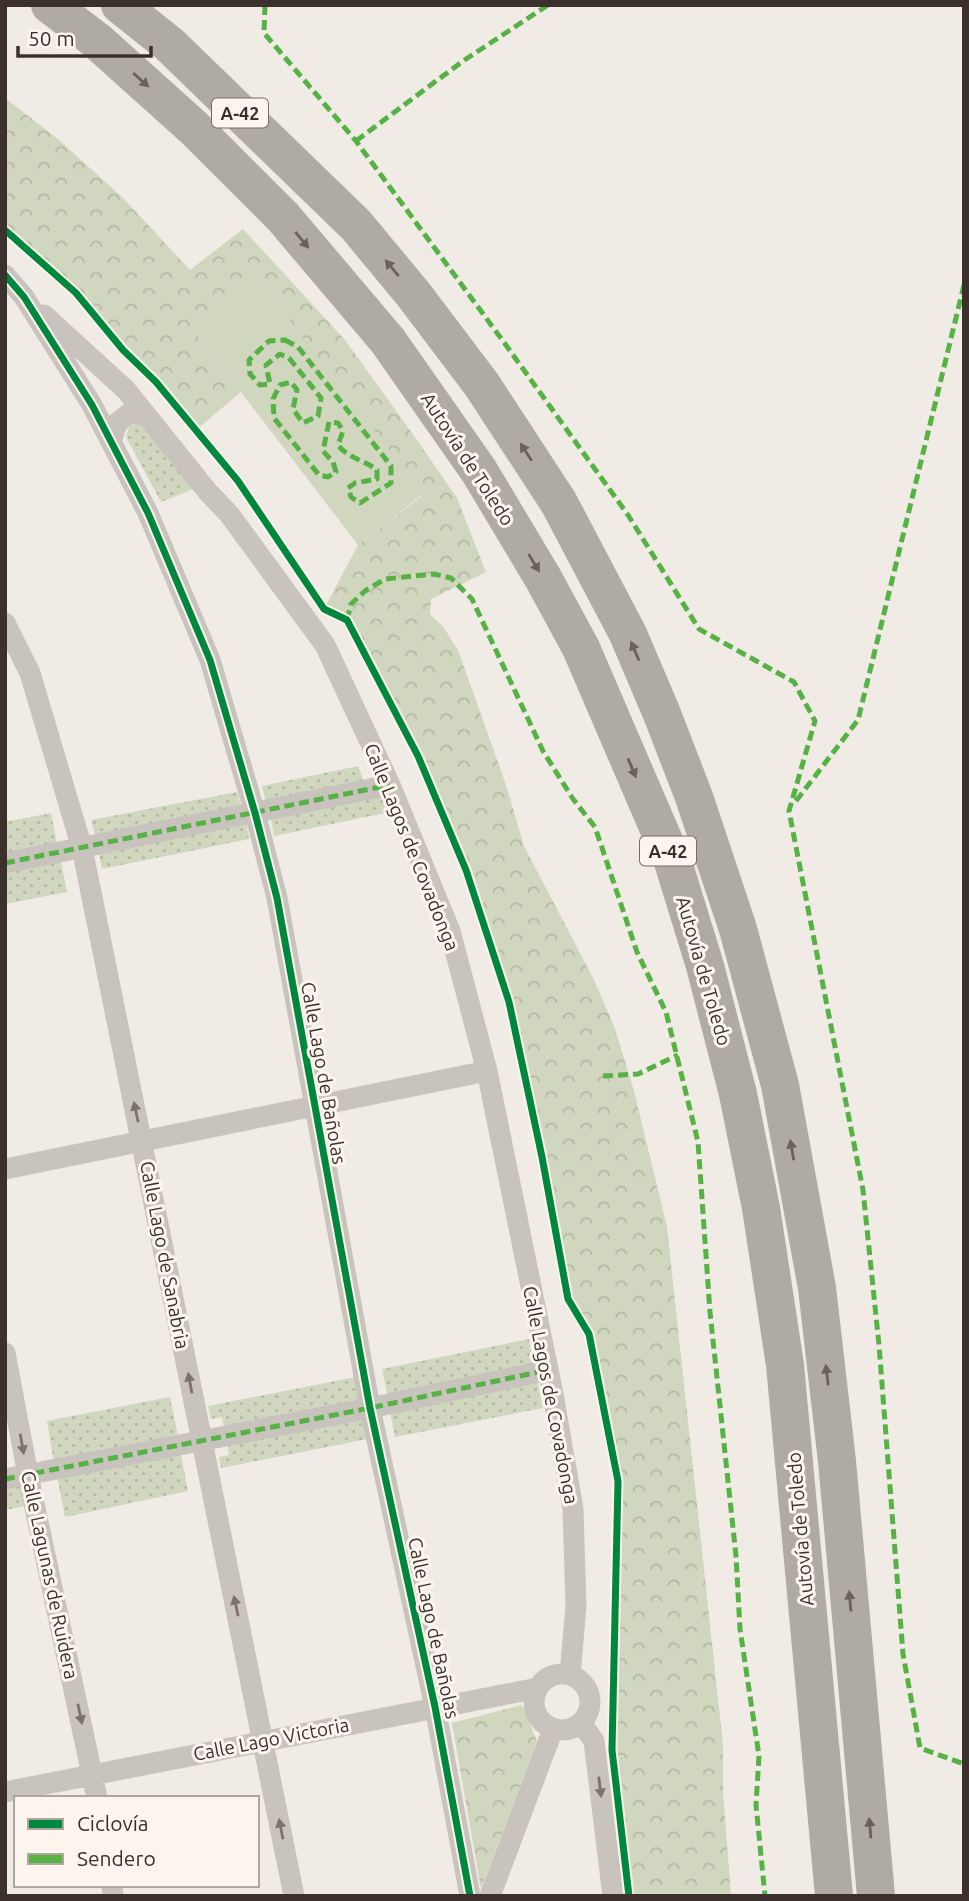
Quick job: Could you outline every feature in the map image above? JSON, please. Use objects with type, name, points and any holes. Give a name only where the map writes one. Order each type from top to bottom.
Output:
[{"type":"highway","name":"Autovía de Toledo","points":[[50,5],[96,40],[194,128],[283,217],[388,341],[479,471],[543,578],[581,648],[673,862],[705,966],[738,1094],[761,1208],[785,1365],[834,1896]]},
{"type":"highway","name":"A-42","points":[[120,5],[169,44],[356,225],[414,295],[482,385],[559,503],[628,634],[662,714],[694,797],[738,929],[780,1085],[817,1288],[837,1461],[876,1896]]},
{"type":"highway","points":[[163,5],[259,106],[356,225]]},
{"type":"street","points":[[5,275],[24,298]]},
{"type":"street","name":"Calle Lagos de Covadonga","points":[[24,298],[126,390],[229,514],[326,646],[390,785],[450,931],[487,1071],[548,1370],[575,1530],[576,1606],[570,1675]]},
{"type":"street","name":"Calle Lago de Bañolas","points":[[24,298],[92,405],[148,513],[210,660],[255,813],[277,898],[370,1408],[435,1707],[470,1896]]},
{"type":"street","points":[[111,442],[117,423],[131,412],[147,416]]},
{"type":"street","name":"Calle Lago de Sanabria","points":[[5,623],[30,673],[82,848],[294,1896]]},
{"type":"street","points":[[5,863],[390,785]]},
{"type":"street","points":[[5,1169],[487,1071]]},
{"type":"street","name":"Calle Lagunas de Ruidera","points":[[5,1353],[28,1475],[97,1796]]},
{"type":"street","points":[[5,1479],[370,1408],[548,1370]]},
{"type":"street","points":[[570,1675],[583,1683],[590,1701],[586,1716],[572,1728],[553,1729],[544,1724],[534,1707],[538,1688],[551,1676],[570,1675]]},
{"type":"street","name":"Calle Lago Victoria","points":[[5,1792],[538,1688]]},
{"type":"street","points":[[580,1723],[594,1741],[613,1896]]},
{"type":"street","points":[[491,1896],[553,1729]]},
{"type":"green space","points":[[5,98],[58,139],[124,199],[190,270],[243,229],[345,340],[457,498],[486,572],[431,599],[430,614],[444,628],[458,650],[506,785],[524,846],[593,978],[614,1026],[634,1091],[667,1227],[723,1745],[723,1792],[731,1896],[629,1896],[612,1750],[618,1481],[589,1334],[568,1299],[542,1157],[509,1002],[466,870],[418,756],[347,620],[324,609],[358,545],[423,495],[195,332],[241,392],[196,430],[156,382],[123,350],[76,293],[5,230]]},
{"type":"green space","points":[[260,281],[423,494],[358,545],[195,332]]},
{"type":"green space","points":[[135,423],[142,424],[196,488],[161,502],[126,437],[129,427]]},
{"type":"green space","points":[[358,766],[365,784],[267,806],[262,786]]},
{"type":"green space","points":[[237,792],[242,809],[96,840],[91,820]]},
{"type":"green space","points":[[380,792],[390,812],[274,836],[270,815]]},
{"type":"green space","points":[[51,813],[58,849],[5,859],[5,822]]},
{"type":"green space","points":[[246,820],[249,839],[102,869],[98,849]]},
{"type":"green space","points":[[60,856],[67,892],[5,904],[5,867]]},
{"type":"green space","points":[[529,1339],[535,1369],[388,1398],[382,1369]]},
{"type":"green space","points":[[356,1377],[361,1404],[225,1432],[222,1417],[211,1419],[208,1406]]},
{"type":"green space","points":[[537,1378],[543,1408],[395,1437],[389,1407]]},
{"type":"green space","points":[[170,1397],[179,1441],[54,1464],[47,1421]]},
{"type":"green space","points":[[363,1413],[368,1439],[221,1468],[219,1457],[229,1455],[227,1440]]},
{"type":"green space","points":[[180,1450],[188,1491],[65,1517],[57,1476]]},
{"type":"green space","points":[[20,1480],[25,1506],[5,1510],[5,1483]]},
{"type":"green space","points":[[522,1705],[537,1741],[481,1889],[452,1723]]},
{"type":"marked path","points":[[265,5],[264,33],[356,141],[503,341],[628,515],[699,629],[794,682],[815,721],[789,811],[863,1190],[879,1345],[903,1654],[920,1748],[964,1764]]},
{"type":"marked path","points":[[356,141],[463,61],[548,5]]},
{"type":"marked path","points":[[796,801],[858,720],[964,285]]},
{"type":"marked path","points":[[285,340],[298,347],[391,466],[391,483],[360,503],[351,497],[348,488],[355,483],[377,479],[377,470],[346,453],[338,445],[343,431],[338,423],[329,422],[323,451],[333,462],[336,472],[328,477],[319,475],[274,418],[273,399],[280,385],[291,382],[297,390],[293,409],[303,423],[318,416],[321,398],[289,358],[280,354],[266,365],[270,384],[260,385],[250,374],[249,360],[269,341],[285,340]]},
{"type":"marked path","points":[[347,620],[351,604],[365,591],[385,579],[434,574],[451,578],[472,599],[543,751],[573,799],[595,827],[637,952],[666,1012],[698,1142],[710,1312],[736,1556],[740,1629],[759,1756],[756,1805],[765,1896]]},
{"type":"marked path","points":[[5,863],[390,785]]},
{"type":"marked path","points":[[603,1076],[638,1074],[678,1055]]},
{"type":"marked path","points":[[5,1479],[370,1408],[548,1370]]},
{"type":"cycle path","points":[[5,230],[76,293],[123,350],[156,382],[238,481],[324,609],[347,620],[418,756],[466,870],[509,1002],[542,1157],[568,1299],[589,1334],[618,1481],[612,1750],[629,1896]]},
{"type":"cycle path","points":[[5,275],[24,297],[92,405],[148,513],[210,660],[255,813],[277,898],[370,1408],[435,1707],[470,1896]]}]
